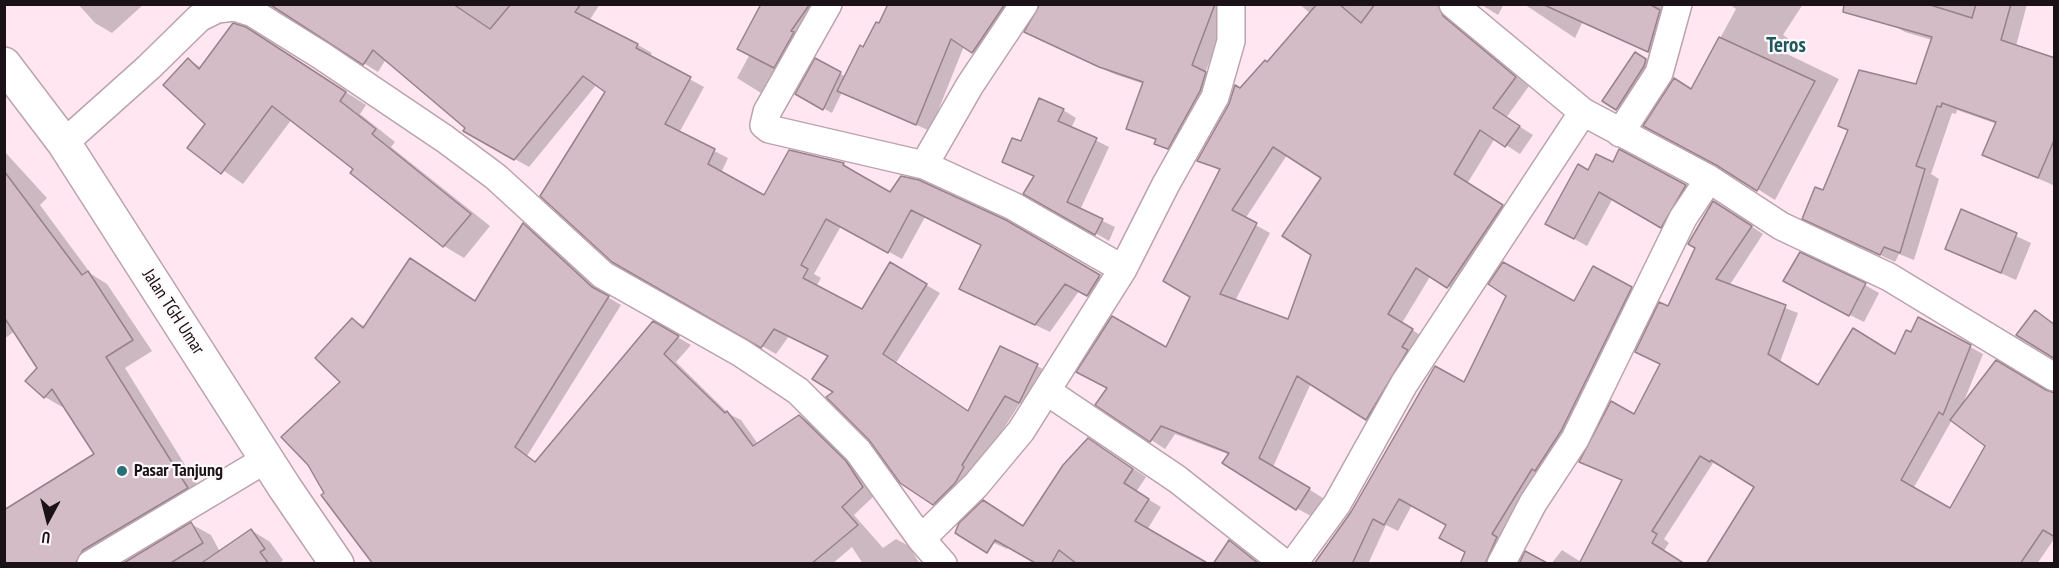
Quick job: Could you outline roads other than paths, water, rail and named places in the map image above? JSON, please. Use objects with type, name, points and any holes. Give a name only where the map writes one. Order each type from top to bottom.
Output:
[{"type":"main road","name":"Jalan TGH Umar","points":[[4,64],[64,143],[336,564]]},
{"type":"street","points":[[828,4],[767,112],[764,125],[769,129],[924,165],[1013,206],[1123,269]]},
{"type":"street","points":[[924,165],[970,85],[1024,4]]},
{"type":"street","points":[[921,539],[976,484],[1021,431],[1048,392],[1123,269],[1166,184],[1215,97],[1231,41],[1231,4]]},
{"type":"street","points":[[1453,4],[1583,112],[1709,179],[1781,226],[1889,278],[2055,377]]},
{"type":"street","points":[[1620,133],[1659,73],[1678,4]]},
{"type":"street","points":[[64,143],[149,67],[199,18],[217,9],[234,7],[253,13],[446,139],[496,177],[603,275],[741,353],[798,391],[858,452],[921,539],[943,564]]},
{"type":"street","points":[[1293,564],[1337,504],[1404,384],[1583,112]]},
{"type":"street","points":[[1501,564],[1533,503],[1575,439],[1683,218],[1709,179]]},
{"type":"street","points":[[1048,392],[1063,405],[1177,479],[1285,564]]},
{"type":"street","points":[[91,564],[268,458]]},
{"type":"place","name":"Pasar Tanjung","points":[[122,471]]},
{"type":"district","name":"Teros","points":[[1786,46]]}]
